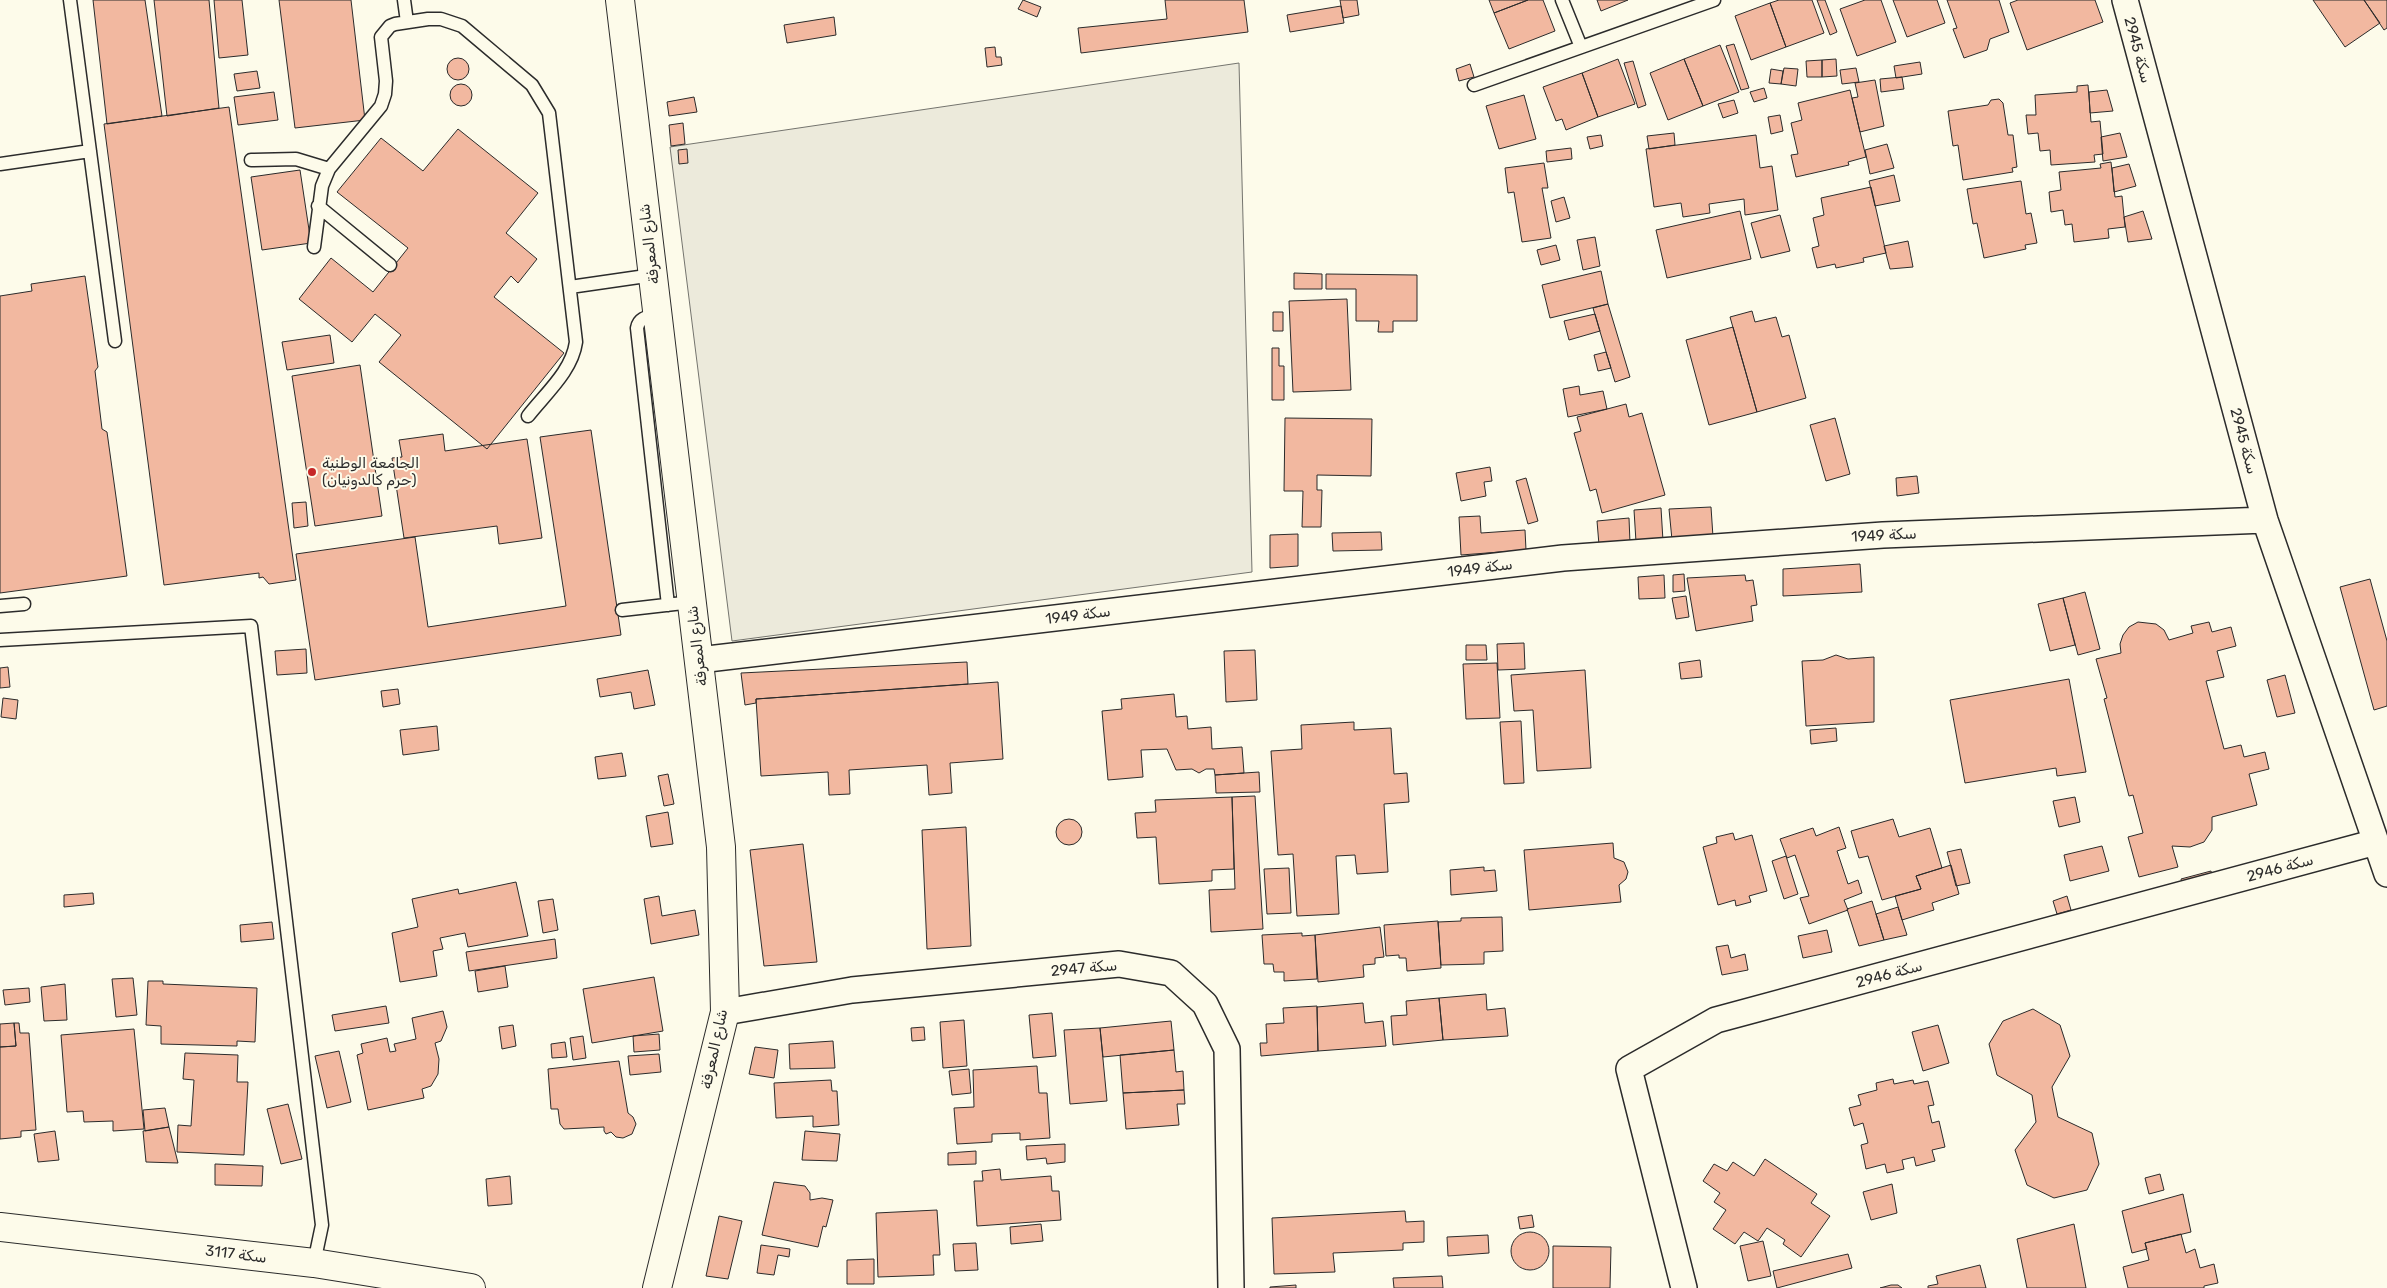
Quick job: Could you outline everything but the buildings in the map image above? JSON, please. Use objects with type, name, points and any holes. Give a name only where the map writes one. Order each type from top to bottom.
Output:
[{"type":"street","name":"شارع المعرفة","points":[[620,0],[657,315],[680,603],[698,660],[721,847],[725,1012],[657,1288]]},
{"type":"street","name":"سكة 2945","points":[[2125,0],[2265,520],[2387,874]]},
{"type":"street","name":"سكة 1949","points":[[698,660],[1562,558],[1883,535],[2265,520]]},
{"type":"street","name":"سكة 2946","points":[[1684,1288],[1630,1069],[1716,1020],[2376,842]]},
{"type":"street","name":"سكة 2947","points":[[725,1012],[852,990],[1119,964],[1171,973],[1205,1004],[1227,1048],[1231,1288]]},
{"type":"street","name":"سكة 3117","points":[[0,1227],[314,1263],[471,1288]]},
{"type":"lane","points":[[70,0],[115,341]]},
{"type":"lane","points":[[404,0],[407,22]]},
{"type":"lane","points":[[1562,0],[1581,47]]},
{"type":"lane","points":[[1474,85],[1714,0]]},
{"type":"lane","points":[[314,247],[318,206],[322,186],[329,169],[381,106],[385,94],[386,81],[382,38],[390,26],[407,22],[441,19],[462,26],[524,78],[539,94],[549,114],[576,332],[575,351],[567,368],[528,416]]},
{"type":"lane","points":[[0,164],[90,151]]},
{"type":"lane","points":[[251,160],[296,159],[329,169]]},
{"type":"lane","points":[[318,206],[390,265]]},
{"type":"lane","points":[[570,287],[652,275]]},
{"type":"lane","points":[[622,610],[680,603]]},
{"type":"lane","points":[[0,606],[24,604]]},
{"type":"lane","points":[[0,640],[251,626],[322,1225],[314,1263]]},
{"type":"shaded area","points":[[1239,63],[1252,572],[732,641],[670,147]]},
{"type":"place","name":"الجامعة الوطنية (حرم كالدونيان)","points":[[312,472]]}]
